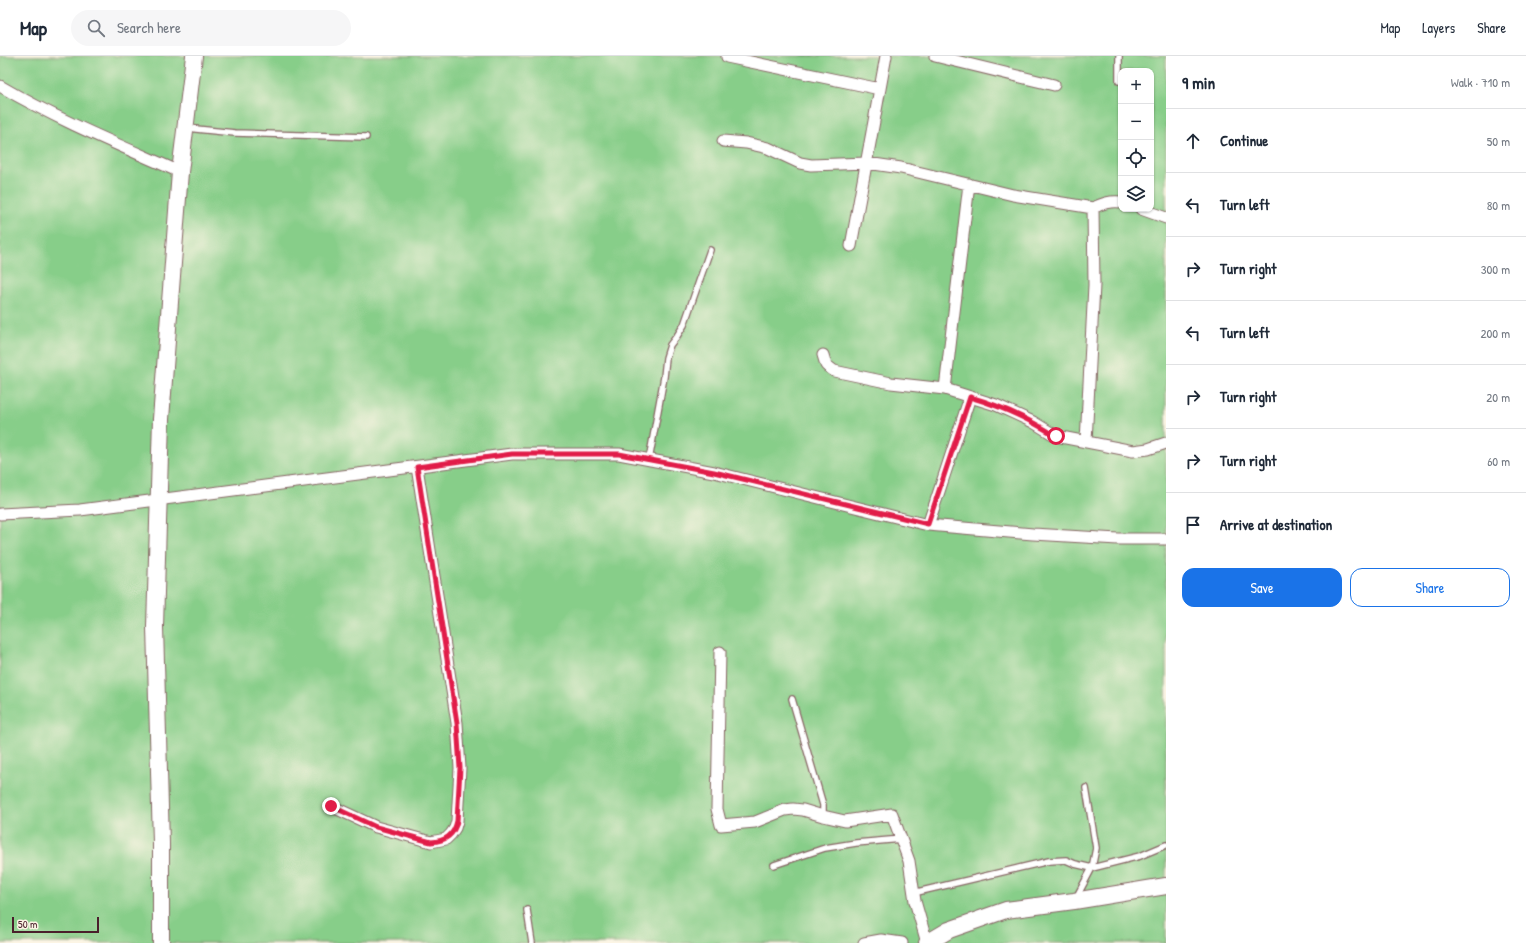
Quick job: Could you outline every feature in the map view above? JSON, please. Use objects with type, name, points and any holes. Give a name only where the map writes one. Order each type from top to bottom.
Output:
[{"type":"street","points":[[161,943],[161,844],[155,627],[161,419],[180,172],[194,56]]},
{"type":"street","points":[[851,246],[886,56]]},
{"type":"street","points":[[935,56],[1054,85]]},
{"type":"street","points":[[727,57],[880,89]]},
{"type":"street","points":[[0,86],[20,98],[92,133],[180,172]]},
{"type":"street","points":[[724,141],[746,143],[768,148],[800,163],[811,165],[867,163],[900,168],[1013,195],[1093,208],[1110,201],[1118,202]]},
{"type":"street","points":[[946,389],[969,184]]},
{"type":"street","points":[[1086,442],[1094,285],[1093,208]]},
{"type":"street","points":[[1149,212],[1166,218]]},
{"type":"street","points":[[823,355],[826,364],[834,370],[891,383],[946,389],[996,404],[1033,422],[1056,436],[1133,451],[1148,449],[1166,443]]},
{"type":"street","points":[[928,524],[970,397]]},
{"type":"street","points":[[0,514],[80,510],[158,501],[276,484],[512,454],[619,454],[714,472],[928,524],[1033,534],[1118,539],[1166,539]]},
{"type":"street","points":[[331,806],[376,827],[431,842],[439,842],[446,839],[455,828],[457,821],[460,768],[457,723],[417,467]]},
{"type":"street","points":[[720,652],[717,809],[721,825],[755,822],[785,810],[793,809],[803,810],[845,821],[892,814],[902,839],[908,861],[915,902],[927,943],[949,930],[1006,910],[1166,886]]},
{"type":"street","points":[[864,943],[881,940],[902,943]]},
{"type":"lane","points":[[1119,56],[1119,68]]},
{"type":"lane","points":[[186,126],[196,129],[235,133],[366,137]]},
{"type":"lane","points":[[649,460],[668,351],[670,345],[684,325],[710,250]]},
{"type":"lane","points":[[792,699],[823,805],[823,816]]},
{"type":"lane","points":[[1074,901],[1092,868],[1096,848],[1086,788]]},
{"type":"lane","points":[[774,865],[825,848],[856,843],[902,839]]},
{"type":"lane","points":[[915,902],[1048,861],[1066,860],[1092,868],[1140,856],[1166,845]]},
{"type":"lane","points":[[527,910],[532,943]]},
{"type":"green space","points":[[0,56],[1166,56],[1166,943],[0,943]]},
{"type":"route","points":[[331,806],[376,827],[431,842],[439,842],[446,839],[455,828],[457,821],[460,768],[457,723],[417,467],[512,454],[619,454],[714,472],[928,524],[970,397],[996,404],[1033,422],[1056,436]]}]
